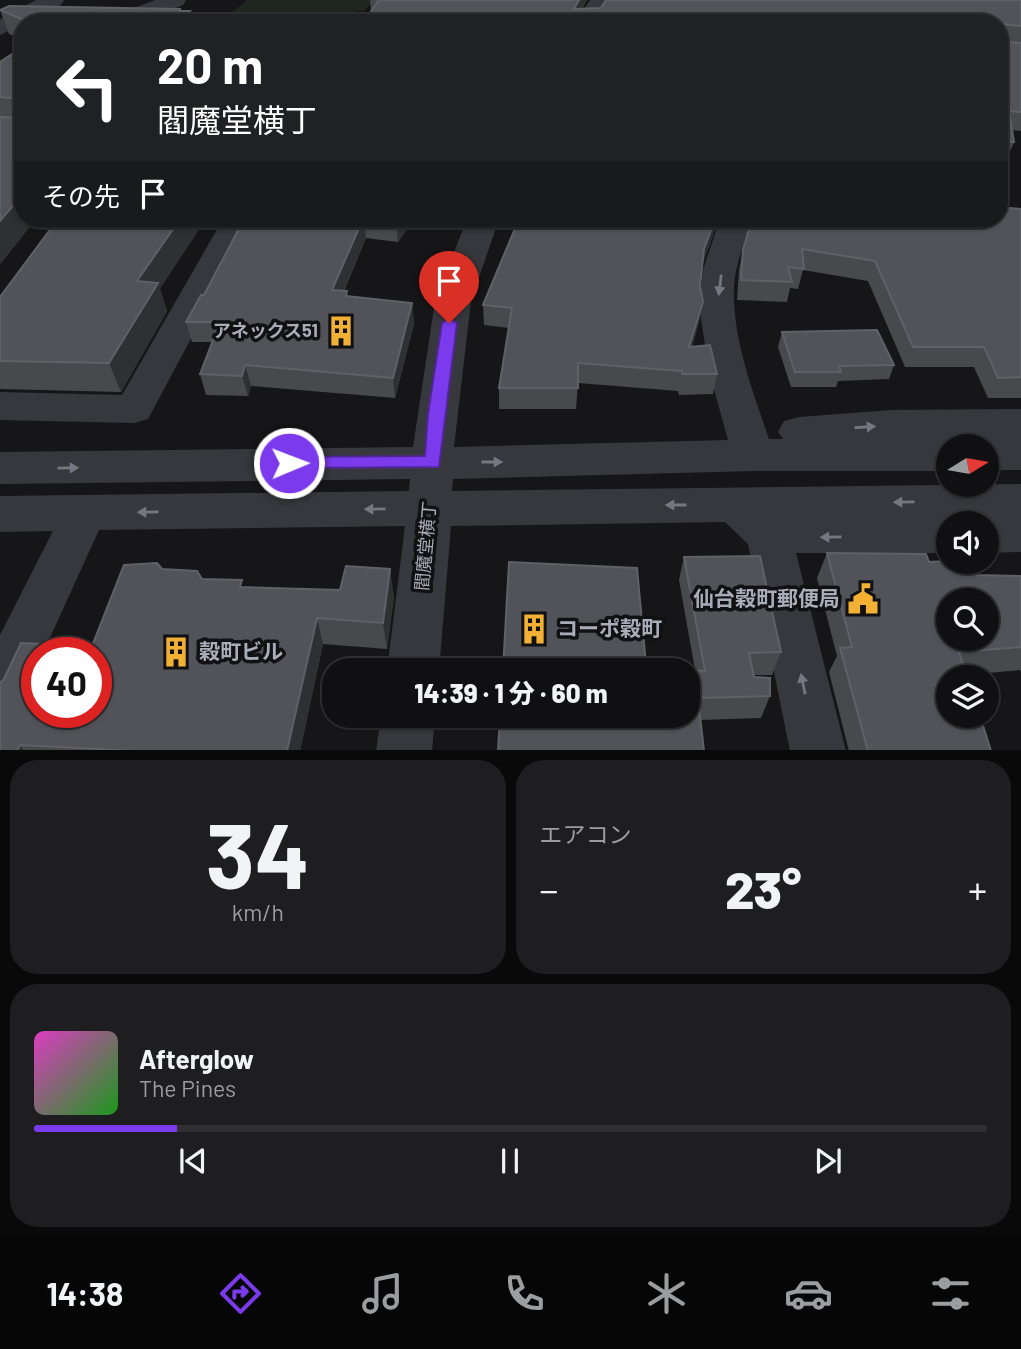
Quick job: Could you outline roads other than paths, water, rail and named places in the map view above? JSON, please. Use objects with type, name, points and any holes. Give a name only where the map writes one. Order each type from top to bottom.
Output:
[{"type":"street","points":[[26,14],[53,0]]},
{"type":"street","points":[[140,14],[175,0]]},
{"type":"street","points":[[0,406],[134,409],[234,228]]},
{"type":"street","name":"閻魔堂横丁","points":[[414,658],[430,508],[436,414],[453,301],[480,228]]},
{"type":"street","points":[[733,228],[717,287],[721,334],[750,446]]},
{"type":"street","points":[[0,468],[604,459],[750,446],[891,425],[1021,424]]},
{"type":"street","points":[[750,446],[936,454]]},
{"type":"street","points":[[999,454],[1021,454]]},
{"type":"street","points":[[752,520],[1021,501]]},
{"type":"street","points":[[0,514],[430,508],[752,520],[936,534]]},
{"type":"street","points":[[0,688],[85,513]]},
{"type":"street","points":[[752,520],[818,750]]},
{"type":"street","points":[[999,535],[1021,534]]},
{"type":"street","points":[[404,750],[407,728]]},
{"type":"place","name":"アネックス51","points":[[341,331]]},
{"type":"place","name":"仙台穀町郵便局","points":[[863,599]]},
{"type":"place","name":"コーポ穀町","points":[[534,629]]},
{"type":"place","name":"穀町ビル","points":[[176,652]]}]
